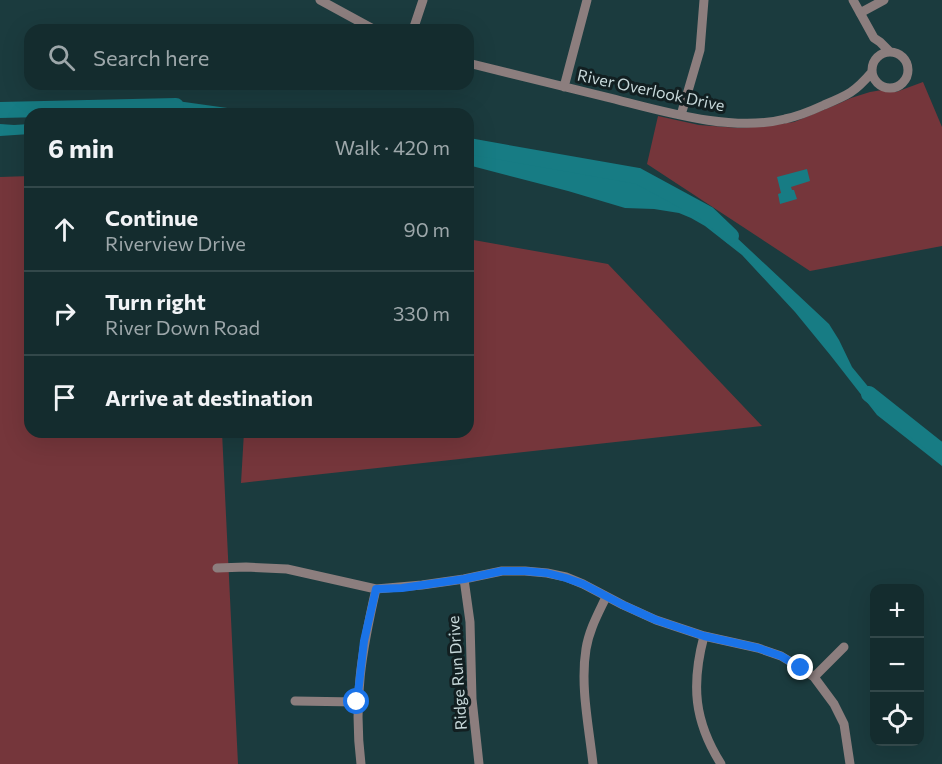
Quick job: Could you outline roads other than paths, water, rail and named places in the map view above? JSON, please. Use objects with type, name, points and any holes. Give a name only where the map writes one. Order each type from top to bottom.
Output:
[{"type":"street","points":[[320,0],[364,24]]},
{"type":"street","points":[[415,24],[423,0]]},
{"type":"street","points":[[564,87],[586,0]]},
{"type":"street","points":[[681,115],[700,51],[704,0]]},
{"type":"street","points":[[853,0],[874,38],[877,58]]},
{"type":"street","points":[[861,13],[884,0]]},
{"type":"street","points":[[874,38],[890,52]]},
{"type":"street","points":[[859,88],[880,86],[891,89],[902,85],[908,75],[908,70],[904,59],[895,53],[885,53],[877,58],[873,65],[873,78],[880,86]]},
{"type":"street","name":"River Overlook Drive","points":[[474,64],[681,115],[729,123],[784,120],[814,110],[859,88]]},
{"type":"street","points":[[859,88],[872,72]]},
{"type":"street","points":[[217,568],[286,569],[376,589],[402,588],[502,571],[547,573],[566,578],[656,620],[704,636],[758,648],[781,656],[814,677],[834,704],[844,724],[850,764]]},
{"type":"street","name":"Ridge Run Drive","points":[[464,579],[470,621],[472,699],[479,764]]},
{"type":"street","points":[[361,764],[357,702],[364,641],[376,589]]},
{"type":"street","points":[[593,764],[584,669],[590,633],[606,597]]},
{"type":"street","points":[[704,636],[699,655],[696,698],[701,725],[721,764]]},
{"type":"street","points":[[814,677],[844,647]]},
{"type":"street","points":[[295,701],[357,702]]},
{"type":"water","points":[[170,100],[228,108],[152,108],[156,104]]},
{"type":"water","points":[[0,124],[24,124],[24,134],[0,136]]},
{"type":"water","points":[[474,148],[582,167],[640,183],[684,199],[700,209],[736,237],[829,324],[852,367],[889,412],[907,425],[942,442],[942,466],[877,415],[795,312],[742,255],[705,226],[679,213],[625,208],[474,167]]},
{"type":"water","points":[[807,169],[810,181],[791,187],[797,199],[780,204],[778,194],[781,193],[777,177]]},
{"type":"waterway","points":[[88,108],[176,106]]},
{"type":"waterway","points":[[0,110],[24,109]]},
{"type":"waterway","points":[[474,147],[638,176],[708,214],[731,236]]},
{"type":"waterway","points":[[869,394],[942,452]]}]
